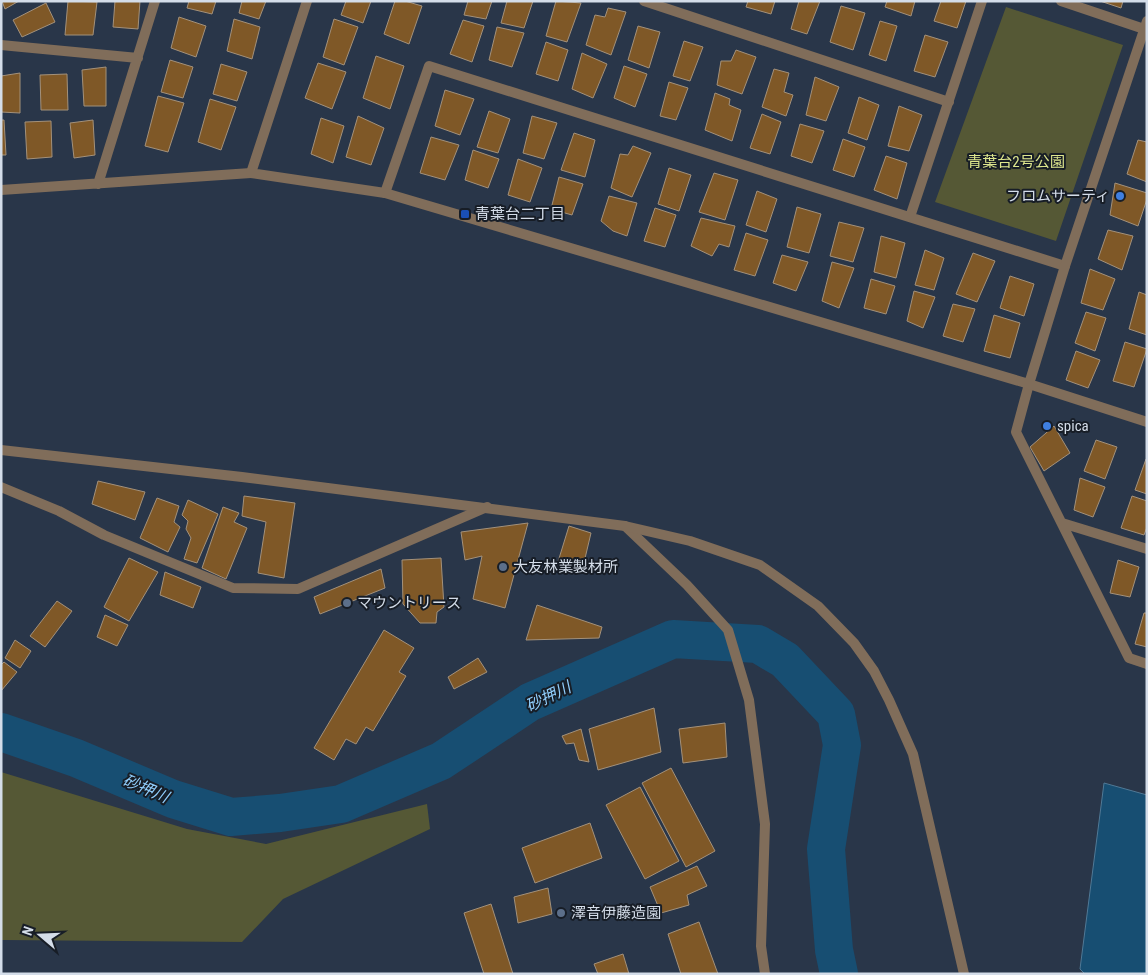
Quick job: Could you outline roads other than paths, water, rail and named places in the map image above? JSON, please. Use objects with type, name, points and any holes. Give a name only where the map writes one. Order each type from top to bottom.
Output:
[{"type":"street","points":[[98,184],[156,1]]},
{"type":"street","points":[[251,174],[307,1]]},
{"type":"street","points":[[644,1],[949,102]]},
{"type":"street","points":[[910,217],[982,1]]},
{"type":"street","points":[[1061,1],[1146,27],[1065,266],[1016,432],[1129,658],[1147,664]]},
{"type":"street","points":[[1,45],[138,58]]},
{"type":"street","points":[[386,193],[428,66],[1065,266]]},
{"type":"street","points":[[1,190],[251,174],[386,193],[1029,384],[1147,422]]},
{"type":"street","points":[[1,450],[625,526],[690,541],[760,565],[818,606],[854,643],[874,671],[889,700],[913,754],[964,974]]},
{"type":"street","points":[[1,487],[59,511],[104,535],[233,588],[298,589],[487,508]]},
{"type":"street","points":[[1062,523],[1147,549]]},
{"type":"street","points":[[625,526],[688,585],[728,630],[749,700],[765,824],[762,946],[765,974]]},
{"type":"water","points":[[1104,783],[1147,795],[1147,974],[1085,974],[1080,969]]},
{"type":"waterway","name":"砂押川","points":[[1,732],[76,758],[173,799],[231,817],[280,813],[341,804],[441,761],[530,702],[673,639],[758,644],[785,660],[836,714],[842,745],[826,849],[834,950],[839,974]]},
{"type":"place","name":"フロムサーティ","points":[[1120,196]]},
{"type":"place","name":"青葉台二丁目","points":[[465,214]]},
{"type":"place","name":"spica","points":[[1047,426]]},
{"type":"place","name":"大友林業製材所","points":[[503,567]]},
{"type":"place","name":"マウントリース","points":[[347,603]]},
{"type":"place","name":"澤音伊藤造園","points":[[561,913]]},
{"type":"park label","name":"青葉台2号公園","points":[[1016,162]]}]
